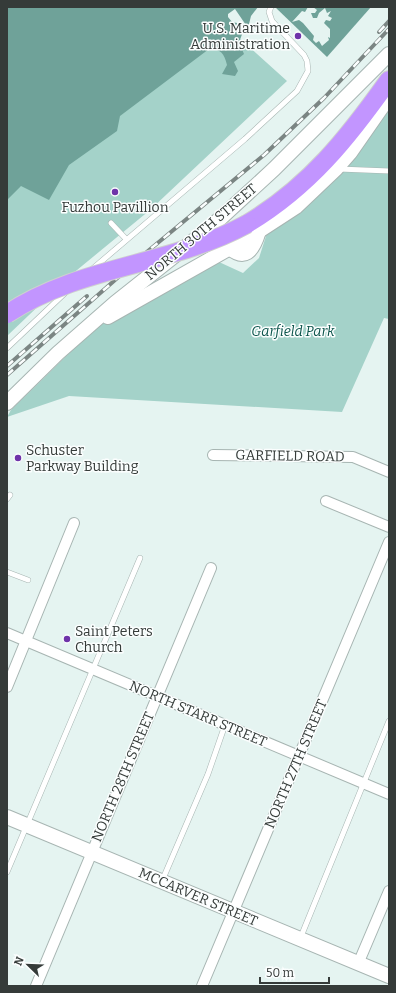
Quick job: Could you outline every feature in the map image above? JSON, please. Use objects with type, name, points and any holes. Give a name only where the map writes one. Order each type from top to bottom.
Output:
[{"type":"highway","points":[[7,314],[37,297],[75,280],[186,251],[223,237],[253,228],[315,173],[387,88]]},
{"type":"main road","name":"NORTH 30TH STREET","points":[[7,402],[36,373],[92,326],[115,303],[212,226],[274,169],[389,54]]},
{"type":"main road","points":[[274,169],[262,187],[218,227],[218,236],[230,249],[239,254],[249,252],[254,247],[253,228],[296,207],[336,170],[350,153],[387,88]]},
{"type":"main road","points":[[92,326],[230,249]]},
{"type":"main road","name":"MCCARVER STREET","points":[[7,817],[389,976]]},
{"type":"street","name":"GARFIELD ROAD","points":[[213,455],[353,457],[389,472]]},
{"type":"street","points":[[326,501],[389,527]]},
{"type":"street","points":[[7,687],[74,523]]},
{"type":"street","name":"NORTH 27TH STREET","points":[[202,986],[389,542]]},
{"type":"street","name":"NORTH 28TH STREET","points":[[36,986],[210,568]]},
{"type":"street","name":"NORTH STARR STREET","points":[[7,634],[389,794]]},
{"type":"street","points":[[358,964],[389,891]]},
{"type":"lane","points":[[7,348],[126,239],[245,139],[297,90],[308,71],[308,61],[272,21],[269,12],[272,7]]},
{"type":"lane","points":[[336,170],[389,171]]},
{"type":"lane","points":[[110,223],[126,239]]},
{"type":"lane","points":[[7,872],[140,558]]},
{"type":"lane","points":[[7,572],[28,580]]},
{"type":"lane","points":[[299,939],[365,783],[369,767],[389,722]]},
{"type":"lane","points":[[162,882],[208,774],[225,725]]},
{"type":"green space","points":[[224,24],[287,81],[150,210],[71,275],[7,336],[7,177]]},
{"type":"green space","name":"Garfield Park","points":[[389,107],[389,319],[384,318],[342,412],[69,396],[7,417],[11,410],[94,329],[186,275],[219,262],[243,273],[259,258],[267,233]]},
{"type":"shaded area","points":[[7,7],[258,7],[251,16],[248,28],[243,32],[239,42],[244,54],[234,62],[238,71],[235,76],[222,74],[227,65],[225,57],[219,51],[209,49],[120,116],[117,131],[69,165],[49,200],[21,186],[7,200]]},
{"type":"shaded area","points":[[275,7],[371,7],[327,57]]},
{"type":"pier","points":[[308,7],[313,7],[317,10],[315,13],[311,13],[313,18],[317,18],[319,13],[325,8],[327,13],[331,11],[328,16],[332,18],[330,21],[326,20],[324,23],[330,29],[330,38],[328,37],[329,40],[322,46],[319,41],[316,43],[313,40],[314,36],[303,23],[299,20],[292,22],[302,11],[305,12]]},
{"type":"pier","points":[[235,9],[248,28],[245,34],[237,23],[232,22],[228,17],[228,14]]},
{"type":"railway","points":[[379,32],[389,21]]},
{"type":"railway","points":[[7,375],[148,251],[264,155],[324,98],[389,29]]},
{"type":"railway","points":[[7,366],[87,296]]},
{"type":"place","name":"U.S. Maritime Administration","points":[[298,36]]},
{"type":"place","name":"Fuzhou Pavillion","points":[[115,192]]},
{"type":"place","name":"Schuster Parkway Building","points":[[18,458]]},
{"type":"place","name":"Saint Peters Church","points":[[67,639]]}]
